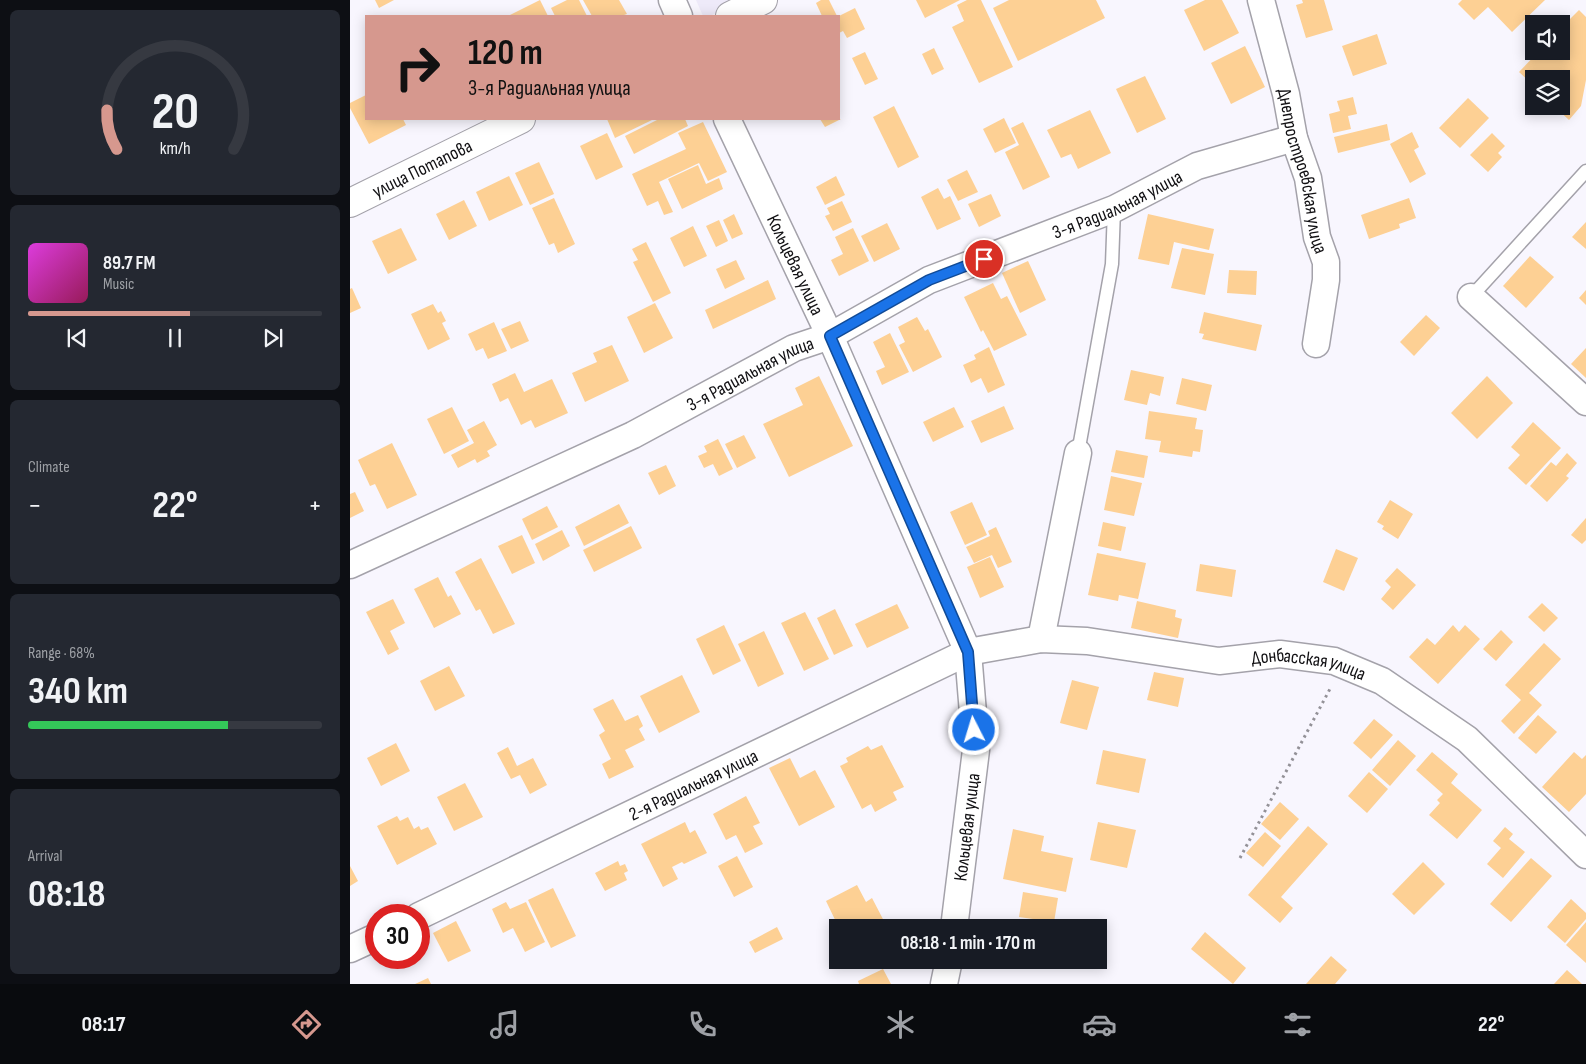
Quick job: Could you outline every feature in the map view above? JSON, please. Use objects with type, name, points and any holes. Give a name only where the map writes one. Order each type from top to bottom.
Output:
[{"type":"street","points":[[672,0],[679,15]]},
{"type":"street","points":[[732,15],[763,0]]},
{"type":"street","name":"Днепростроевская улица","points":[[1262,0],[1286,94],[1294,138],[1308,178],[1318,237],[1326,262],[1326,280],[1316,344]]},
{"type":"street","name":"улица Потапова","points":[[350,203],[519,120]]},
{"type":"street","name":"Кольцевая улица","points":[[727,120],[830,336],[968,652],[976,750],[955,919]]},
{"type":"street","name":"3-я Радиальная улица","points":[[350,564],[633,435],[794,348],[830,336],[929,280],[1114,209],[1197,166],[1294,138]]},
{"type":"street","points":[[1471,297],[1586,402]]},
{"type":"street","points":[[1041,639],[1078,453]]},
{"type":"street","name":"Донбасская улица","points":[[968,652],[1041,639],[1088,641],[1220,660],[1280,654],[1334,661],[1382,681],[1467,739],[1586,855]]},
{"type":"street","name":"2-я Радиальная улица","points":[[430,911],[968,652]]},
{"type":"street","points":[[350,949],[365,942]]},
{"type":"street","points":[[944,984],[947,969]]},
{"type":"lane","points":[[1471,297],[1586,170]]},
{"type":"lane","points":[[1078,453],[1112,264],[1114,209]]},
{"type":"path","points":[[1240,858],[1322,700],[1346,666]]},
{"type":"shaded area","points":[[696,0],[743,0],[712,15],[703,15]]},
{"type":"building","points":[[375,0],[394,0],[379,8]]},
{"type":"building","points":[[540,0],[548,15],[510,15]]},
{"type":"building","points":[[567,0],[579,0],[586,15],[554,15],[551,8]]},
{"type":"building","points":[[583,0],[619,0],[627,14],[624,15],[591,15]]},
{"type":"building","points":[[821,0],[829,0],[836,15],[822,15],[816,3]]},
{"type":"building","points":[[916,0],[960,0],[925,18]]},
{"type":"building","points":[[967,0],[981,0],[1013,67],[979,83],[952,27],[964,21],[957,5]]},
{"type":"building","points":[[1009,0],[1096,0],[1105,18],[1018,61],[993,8]]},
{"type":"building","points":[[1205,0],[1222,0],[1239,33],[1204,51],[1184,10]]},
{"type":"building","points":[[1302,0],[1324,0],[1333,30],[1306,38],[1296,5],[1303,3]]},
{"type":"building","points":[[1462,0],[1545,0],[1530,15],[1525,15],[1525,19],[1512,32],[1488,7],[1474,20],[1458,4]]},
{"type":"building","points":[[855,8],[865,29],[847,38],[843,31],[840,32],[840,16]]},
{"type":"building","points":[[1579,10],[1586,17],[1586,80],[1581,106],[1569,120],[1564,115],[1570,115],[1570,70],[1525,70],[1525,78],[1519,72],[1530,60],[1570,60],[1570,19]]},
{"type":"building","points":[[1377,34],[1387,64],[1353,76],[1342,46]]},
{"type":"building","points":[[1245,46],[1265,87],[1231,104],[1211,63]]},
{"type":"building","points":[[934,48],[944,69],[932,75],[922,54]]},
{"type":"building","points":[[865,52],[878,79],[865,85],[852,58]]},
{"type":"building","points":[[1145,76],[1166,119],[1137,133],[1116,89]]},
{"type":"building","points":[[365,96],[365,120],[404,120],[406,125],[369,144],[350,108],[350,103]]},
{"type":"building","points":[[1353,97],[1357,114],[1348,116],[1351,129],[1333,133],[1329,114],[1340,111],[1337,101]]},
{"type":"building","points":[[1468,98],[1489,118],[1460,148],[1439,128]]},
{"type":"building","points":[[894,106],[919,157],[898,168],[873,117]]},
{"type":"building","points":[[1090,110],[1111,153],[1078,169],[1071,154],[1061,158],[1047,130]]},
{"type":"building","points":[[1004,118],[1016,143],[995,153],[983,129]]},
{"type":"building","points":[[607,120],[652,120],[615,138]]},
{"type":"building","points":[[657,120],[685,120],[688,126],[634,154],[625,136]]},
{"type":"building","points":[[821,120],[839,120],[825,127]]},
{"type":"building","points":[[703,122],[727,172],[708,181],[699,163],[659,182],[673,212],[664,215],[658,201],[647,206],[632,174],[686,149],[678,133]]},
{"type":"building","points":[[1023,122],[1050,177],[1023,190],[1005,152],[1019,145],[1011,128]]},
{"type":"building","points":[[1387,124],[1390,140],[1338,153],[1334,137]]},
{"type":"building","points":[[1412,132],[1419,147],[1414,150],[1426,174],[1410,183],[1390,144]]},
{"type":"building","points":[[607,133],[623,167],[596,180],[580,146]]},
{"type":"building","points":[[1492,133],[1505,146],[1498,153],[1502,157],[1488,172],[1470,155]]},
{"type":"building","points":[[539,162],[554,194],[530,205],[515,173]]},
{"type":"building","points":[[698,165],[706,184],[719,178],[723,189],[682,209],[668,179]]},
{"type":"building","points":[[967,170],[978,192],[958,201],[947,180]]},
{"type":"building","points":[[509,176],[523,205],[489,221],[476,192]]},
{"type":"building","points":[[836,176],[845,195],[825,205],[816,187]]},
{"type":"building","points":[[938,188],[944,199],[950,196],[961,219],[937,230],[921,197]]},
{"type":"building","points":[[991,194],[1001,216],[979,227],[968,204]]},
{"type":"building","points":[[554,198],[575,244],[558,253],[554,243],[549,245],[532,208]]},
{"type":"building","points":[[1409,198],[1416,218],[1399,224],[1400,228],[1369,239],[1361,215]]},
{"type":"building","points":[[464,200],[477,226],[449,240],[436,214]]},
{"type":"building","points":[[842,201],[852,222],[833,231],[825,216],[830,214],[827,208]]},
{"type":"building","points":[[734,214],[743,234],[732,239],[723,220]]},
{"type":"building","points":[[1148,214],[1214,229],[1209,250],[1174,242],[1169,265],[1138,259]]},
{"type":"building","points":[[719,220],[728,241],[716,247],[706,226]]},
{"type":"building","points":[[1586,222],[1586,249],[1572,237]]},
{"type":"building","points":[[887,223],[900,249],[874,262],[861,236]]},
{"type":"building","points":[[693,226],[707,256],[684,267],[670,238]]},
{"type":"building","points":[[401,228],[417,260],[388,274],[372,241]]},
{"type":"building","points":[[853,228],[869,261],[839,276],[831,260],[843,254],[835,237]]},
{"type":"building","points":[[646,242],[671,293],[653,302],[633,262],[638,260],[632,249]]},
{"type":"building","points":[[1182,248],[1214,254],[1205,295],[1171,288]]},
{"type":"building","points":[[1530,256],[1554,277],[1526,308],[1503,286]]},
{"type":"building","points":[[736,260],[745,279],[725,289],[716,269]]},
{"type":"building","points":[[1028,261],[1046,300],[1020,313],[1002,273]]},
{"type":"building","points":[[1229,270],[1257,271],[1256,295],[1227,293]]},
{"type":"building","points":[[768,280],[776,299],[713,329],[705,310]]},
{"type":"building","points":[[993,283],[1001,299],[1007,296],[1027,335],[994,351],[983,330],[981,332],[964,297]]},
{"type":"building","points":[[352,288],[361,308],[350,313],[350,289]]},
{"type":"building","points":[[1586,290],[1586,305],[1579,298]]},
{"type":"building","points":[[655,303],[673,338],[644,353],[627,317]]},
{"type":"building","points":[[433,304],[438,313],[441,311],[446,321],[442,323],[450,339],[428,350],[411,314]]},
{"type":"building","points":[[1204,312],[1262,325],[1256,351],[1202,339],[1204,334],[1199,333]]},
{"type":"building","points":[[1426,315],[1440,328],[1414,356],[1400,342]]},
{"type":"building","points":[[917,317],[925,331],[928,329],[942,357],[913,372],[899,345],[905,342],[898,327]]},
{"type":"building","points":[[520,321],[529,341],[511,349],[501,329]]},
{"type":"building","points":[[494,322],[507,351],[488,359],[483,348],[476,351],[468,334]]},
{"type":"building","points":[[890,333],[909,372],[882,385],[876,371],[885,367],[873,342]]},
{"type":"building","points":[[612,345],[629,381],[585,402],[572,373],[597,362],[593,353]]},
{"type":"building","points":[[989,347],[1005,385],[988,393],[981,378],[971,383],[963,365],[976,359],[974,355]]},
{"type":"building","points":[[1586,348],[1586,378],[1571,364]]},
{"type":"building","points":[[1131,370],[1164,377],[1160,396],[1150,393],[1147,405],[1124,400]]},
{"type":"building","points":[[515,373],[524,392],[552,379],[568,413],[535,428],[531,420],[521,425],[508,398],[500,402],[492,384]]},
{"type":"building","points":[[819,376],[853,446],[789,477],[763,424],[803,405],[795,388]]},
{"type":"building","points":[[1487,376],[1513,403],[1477,439],[1451,413]]},
{"type":"building","points":[[1182,378],[1212,385],[1206,411],[1176,404]]},
{"type":"building","points":[[1004,406],[1014,429],[981,443],[971,421]]},
{"type":"building","points":[[452,407],[469,441],[444,454],[427,419]]},
{"type":"building","points":[[954,407],[964,427],[933,442],[923,422]]},
{"type":"building","points":[[1149,411],[1197,418],[1195,429],[1203,430],[1200,452],[1193,451],[1192,457],[1159,452],[1161,441],[1145,439]]},
{"type":"building","points":[[484,421],[497,445],[487,451],[490,456],[477,463],[475,459],[458,468],[451,455],[474,443],[467,430]]},
{"type":"building","points":[[1533,422],[1561,448],[1526,485],[1508,468],[1520,455],[1511,447]]},
{"type":"building","points":[[744,435],[756,458],[737,468],[725,444]]},
{"type":"building","points":[[718,439],[733,469],[719,476],[713,464],[704,468],[698,456],[707,452],[704,446]]},
{"type":"building","points":[[392,443],[417,495],[387,509],[375,484],[370,486],[358,460]]},
{"type":"building","points":[[1116,450],[1148,456],[1144,478],[1111,472]]},
{"type":"building","points":[[1567,453],[1577,463],[1566,476],[1569,478],[1547,502],[1530,486],[1551,462],[1556,466]]},
{"type":"building","points":[[666,465],[676,486],[659,495],[648,473]]},
{"type":"building","points":[[1111,476],[1142,483],[1134,516],[1104,510]]},
{"type":"building","points":[[355,492],[364,511],[350,518],[350,494]]},
{"type":"building","points":[[1390,500],[1413,514],[1398,539],[1382,529],[1384,526],[1377,522]]},
{"type":"building","points":[[972,502],[987,535],[965,545],[950,512]]},
{"type":"building","points":[[619,504],[629,523],[584,546],[575,527]]},
{"type":"building","points":[[547,506],[558,527],[532,540],[522,519]]},
{"type":"building","points":[[1586,518],[1586,540],[1582,544],[1571,535]]},
{"type":"building","points":[[1103,522],[1126,527],[1121,551],[1098,546]]},
{"type":"building","points":[[631,526],[642,548],[594,572],[583,550]]},
{"type":"building","points":[[996,527],[1012,562],[998,568],[992,555],[974,563],[966,547],[990,536],[988,531]]},
{"type":"building","points":[[562,530],[570,546],[543,561],[535,544]]},
{"type":"building","points":[[522,535],[535,563],[512,574],[498,546]]},
{"type":"building","points":[[1336,549],[1358,558],[1344,591],[1323,582]]},
{"type":"building","points":[[1097,553],[1146,563],[1138,599],[1119,595],[1118,601],[1088,595]]},
{"type":"building","points":[[990,557],[1004,587],[980,598],[967,567]]},
{"type":"building","points":[[481,558],[515,624],[493,634],[480,609],[476,611],[455,572]]},
{"type":"building","points":[[1200,564],[1236,570],[1232,597],[1196,591]]},
{"type":"building","points":[[1397,568],[1416,585],[1393,610],[1381,599],[1391,587],[1385,581]]},
{"type":"building","points":[[438,577],[448,597],[451,595],[461,614],[434,628],[414,589]]},
{"type":"building","points":[[393,599],[405,623],[390,631],[399,649],[388,655],[366,612]]},
{"type":"building","points":[[1137,601],[1176,610],[1175,617],[1182,619],[1178,638],[1131,628]]},
{"type":"building","points":[[1542,603],[1558,618],[1544,632],[1528,617]]},
{"type":"building","points":[[897,604],[909,628],[867,648],[855,624]]},
{"type":"building","points":[[835,609],[853,646],[834,655],[817,618]]},
{"type":"building","points":[[805,612],[829,659],[804,671],[781,623]]},
{"type":"building","points":[[724,625],[741,661],[713,675],[696,639]]},
{"type":"building","points":[[1453,625],[1459,632],[1465,625],[1480,639],[1438,684],[1409,657],[1427,638],[1435,645]]},
{"type":"building","points":[[1501,630],[1513,642],[1496,661],[1483,649]]},
{"type":"building","points":[[764,631],[784,674],[758,687],[738,644]]},
{"type":"building","points":[[1544,643],[1561,659],[1529,693],[1542,705],[1514,734],[1501,721],[1521,700],[1505,685]]},
{"type":"building","points":[[449,666],[465,696],[435,711],[420,681]]},
{"type":"building","points":[[1154,672],[1184,678],[1178,707],[1147,700]]},
{"type":"building","points":[[682,675],[700,712],[659,733],[640,696]]},
{"type":"building","points":[[1072,680],[1099,687],[1087,730],[1060,723]]},
{"type":"building","points":[[613,699],[625,721],[638,715],[643,726],[639,729],[645,740],[625,750],[634,767],[609,779],[602,764],[611,759],[599,735],[605,731],[593,709]]},
{"type":"building","points":[[1538,715],[1557,732],[1536,754],[1518,738]]},
{"type":"building","points":[[1374,719],[1393,735],[1371,759],[1353,743]]},
{"type":"building","points":[[1398,740],[1416,756],[1390,786],[1372,770]]},
{"type":"building","points":[[396,743],[410,771],[381,786],[367,758]]},
{"type":"building","points":[[882,745],[904,787],[893,792],[897,800],[875,812],[871,804],[862,809],[840,766],[848,762],[846,758],[868,746],[871,750]]},
{"type":"building","points":[[508,747],[517,766],[533,758],[547,785],[530,794],[520,775],[511,779],[497,753]]},
{"type":"building","points":[[1103,750],[1146,759],[1139,793],[1096,784]]},
{"type":"building","points":[[1432,752],[1458,774],[1451,783],[1482,810],[1457,839],[1429,815],[1440,803],[1437,800],[1443,794],[1416,770]]},
{"type":"building","points":[[1574,752],[1582,759],[1586,755],[1586,794],[1569,812],[1542,787]]},
{"type":"building","points":[[790,758],[800,778],[815,770],[835,807],[799,826],[769,768]]},
{"type":"building","points":[[1369,772],[1388,789],[1367,813],[1348,796]]},
{"type":"building","points":[[465,783],[483,817],[454,831],[437,797]]},
{"type":"building","points":[[746,796],[760,823],[753,826],[763,844],[745,853],[736,835],[726,840],[713,814]]},
{"type":"building","points":[[1280,802],[1299,819],[1280,840],[1261,824]]},
{"type":"building","points":[[397,816],[400,821],[408,817],[414,829],[419,826],[421,830],[428,827],[437,844],[397,865],[377,826]]},
{"type":"building","points":[[685,822],[690,833],[695,830],[707,853],[684,864],[682,862],[672,867],[678,879],[663,887],[641,844]]},
{"type":"building","points":[[1098,822],[1136,830],[1127,868],[1090,860]]},
{"type":"building","points":[[1308,826],[1328,844],[1281,897],[1293,908],[1280,923],[1248,895]]},
{"type":"building","points":[[1505,827],[1513,834],[1509,839],[1525,852],[1503,878],[1487,864],[1501,848],[1493,841]]},
{"type":"building","points":[[1013,829],[1044,836],[1041,851],[1073,858],[1066,892],[1003,879]]},
{"type":"building","points":[[1265,832],[1281,846],[1263,867],[1246,853]]},
{"type":"building","points":[[737,856],[753,887],[734,897],[718,866]]},
{"type":"building","points":[[1531,858],[1552,876],[1511,922],[1490,904]]},
{"type":"building","points":[[618,861],[620,866],[625,864],[628,871],[624,873],[627,880],[605,891],[595,873]]},
{"type":"building","points":[[1423,862],[1445,884],[1414,915],[1392,894]]},
{"type":"building","points":[[350,866],[358,881],[350,886]]},
{"type":"building","points":[[857,885],[866,902],[872,898],[883,919],[835,919],[826,901]]},
{"type":"building","points":[[553,888],[576,936],[551,948],[528,900]]},
{"type":"building","points":[[1023,892],[1058,898],[1054,919],[1019,917]]},
{"type":"building","points":[[1571,899],[1586,913],[1586,919],[1565,943],[1547,927]]},
{"type":"building","points":[[506,902],[510,909],[526,902],[545,942],[525,952],[513,928],[503,933],[492,909]]},
{"type":"building","points":[[456,921],[471,951],[448,962],[433,933]]},
{"type":"building","points":[[1586,922],[1586,963],[1566,945]]},
{"type":"building","points":[[777,927],[783,939],[755,953],[749,942]]},
{"type":"building","points":[[1205,932],[1246,968],[1233,984],[1191,949]]},
{"type":"building","points":[[1331,956],[1347,970],[1335,984],[1306,984]]},
{"type":"building","points":[[883,969],[891,984],[859,984],[858,981]]},
{"type":"building","points":[[1567,970],[1582,984],[1554,984]]},
{"type":"building","points":[[428,978],[431,984],[415,984]]},
{"type":"route","points":[[974,730],[968,652],[830,336],[929,280],[984,259]]}]
